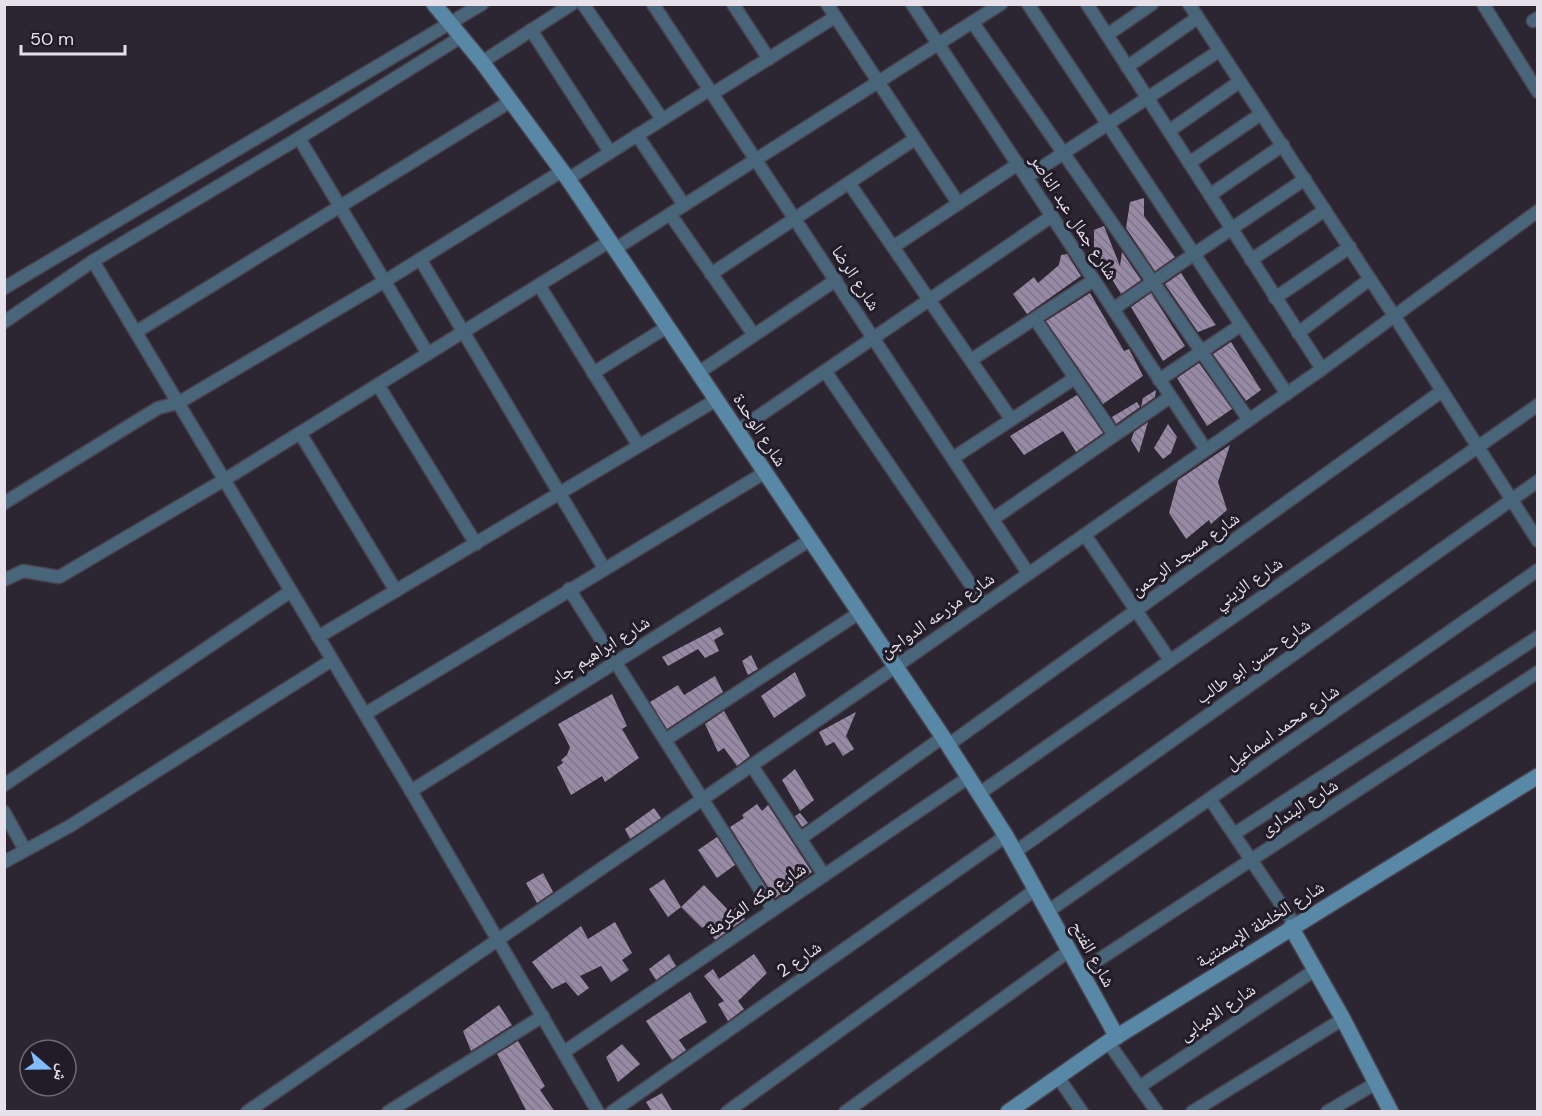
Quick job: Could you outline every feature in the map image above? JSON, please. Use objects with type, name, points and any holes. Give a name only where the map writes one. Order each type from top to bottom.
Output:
[{"type":"street","name":"شارع الوحدة","points":[[434,4],[482,62],[613,245],[946,741],[1006,836],[1035,890]]},
{"type":"street","points":[[4,288],[482,4]]},
{"type":"street","points":[[482,62],[572,4]]},
{"type":"street","points":[[583,4],[662,119]]},
{"type":"street","name":"شارع الرضا","points":[[653,4],[1028,573]]},
{"type":"street","points":[[733,4],[769,59]]},
{"type":"street","points":[[827,4],[958,203]]},
{"type":"street","name":"شارع جمال عبد الناصر","points":[[912,4],[1206,450]]},
{"type":"street","points":[[4,580],[23,571],[59,577],[224,480],[539,285],[670,214],[939,46],[1001,4]]},
{"type":"street","points":[[1028,4],[1287,394]]},
{"type":"street","points":[[1087,4],[1322,369]]},
{"type":"street","points":[[1107,35],[1152,4]]},
{"type":"street","points":[[1189,4],[1350,247],[1538,541]]},
{"type":"street","points":[[1483,4],[1538,92]]},
{"type":"street","points":[[4,503],[158,408],[178,403],[565,175],[610,152],[662,119],[769,59],[836,17]]},
{"type":"street","points":[[1127,67],[1197,18]]},
{"type":"street","points":[[973,23],[1249,420]]},
{"type":"street","points":[[531,30],[610,152]]},
{"type":"street","points":[[4,322],[93,261],[299,138],[461,37]]},
{"type":"street","points":[[1027,177],[1220,51]]},
{"type":"street","points":[[1169,131],[1239,82]]},
{"type":"street","points":[[136,332],[510,101]]},
{"type":"street","points":[[1190,163],[1261,114]]},
{"type":"street","points":[[637,135],[684,205]]},
{"type":"street","points":[[299,138],[428,354]]},
{"type":"street","points":[[711,274],[915,139]]},
{"type":"street","points":[[1210,195],[1283,145]]},
{"type":"street","points":[[893,247],[1018,164]]},
{"type":"street","points":[[1113,309],[1305,179]]},
{"type":"street","points":[[849,183],[1011,419]]},
{"type":"street","points":[[1251,260],[1325,210]]},
{"type":"street","name":"شارع مزرعه الدواجن","points":[[247,1112],[1085,535],[1395,317],[1538,211]]},
{"type":"street","points":[[670,214],[754,335]]},
{"type":"street","points":[[737,431],[1052,216]]},
{"type":"street","points":[[1275,298],[1350,247]]},
{"type":"street","points":[[420,260],[604,568]]},
{"type":"street","points":[[93,261],[411,791],[598,1112]]},
{"type":"street","points":[[1298,333],[1370,279]]},
{"type":"street","points":[[698,373],[836,280]]},
{"type":"street","points":[[970,360],[1094,280]]},
{"type":"street","points":[[539,285],[639,446]]},
{"type":"street","points":[[1035,319],[1114,435]]},
{"type":"street","points":[[1159,380],[1241,325]]},
{"type":"street","points":[[593,373],[667,327]]},
{"type":"street","points":[[825,371],[984,604]]},
{"type":"street","points":[[953,458],[1075,378]]},
{"type":"street","points":[[378,385],[476,544]]},
{"type":"street","name":"شارع مسجد الرحمن","points":[[800,839],[1136,611],[1442,391]]},
{"type":"street","points":[[993,519],[1170,397]]},
{"type":"street","points":[[318,637],[716,400]]},
{"type":"street","name":"شارع الزيني","points":[[980,793],[1169,659],[1538,405]]},
{"type":"street","points":[[300,433],[396,591]]},
{"type":"street","points":[[365,714],[764,473]]},
{"type":"street","name":"شارع حسن ابو طالب","points":[[1015,852],[1538,481]]},
{"type":"street","points":[[1085,535],[1169,659]]},
{"type":"street","name":"شارع ابراهيم جاد","points":[[411,791],[810,540]]},
{"type":"street","name":"شارع محمد اسماعيل","points":[[1047,912],[1538,570]]},
{"type":"street","points":[[569,589],[773,910]]},
{"type":"street","points":[[4,785],[291,591]]},
{"type":"street","points":[[665,740],[859,613]]},
{"type":"street","points":[[1234,834],[1538,637]]},
{"type":"street","points":[[4,862],[80,820],[332,660]]},
{"type":"street","name":"شارع البندارى","points":[[1080,972],[1538,672]]},
{"type":"street","points":[[752,766],[824,876]]},
{"type":"street","name":"شارع الخلطة الإسمنتية","points":[[1009,1111],[1112,1040],[1538,776]]},
{"type":"street","name":"شارع مكه المكرمة","points":[[564,1052],[969,777]]},
{"type":"street","points":[[1210,799],[1293,926],[1391,1112]]},
{"type":"street","points":[[4,812],[25,850]]},
{"type":"street","name":"شارع 2","points":[[612,1112],[1006,836]]},
{"type":"street","points":[[727,1112],[1035,890]]},
{"type":"street","name":"شارع الفتح","points":[[1035,890],[1080,972],[1112,1040]]},
{"type":"street","points":[[845,1112],[862,1107],[1069,951]]},
{"type":"street","name":"شارع الامبابى","points":[[1139,1087],[1315,970]]},
{"type":"street","points":[[388,1112],[543,1016]]},
{"type":"street","points":[[1192,1112],[1343,1019]]},
{"type":"street","points":[[1112,1040],[1139,1087],[1157,1112]]},
{"type":"street","points":[[1058,1077],[1082,1112]]},
{"type":"street","points":[[1327,1112],[1376,1083]]},
{"type":"building","points":[[1144,198],[1144,216],[1175,257],[1155,271],[1126,228],[1130,202]]},
{"type":"building","points":[[1104,226],[1120,266],[1122,252],[1141,280],[1121,294],[1094,250],[1094,230]]},
{"type":"building","points":[[1067,254],[1081,276],[1027,314],[1013,294],[1034,277],[1038,283],[1059,265],[1061,255]]},
{"type":"building","points":[[1181,273],[1216,325],[1198,332],[1165,284]]},
{"type":"building","points":[[1090,293],[1124,351],[1129,349],[1143,376],[1103,404],[1046,321]]},
{"type":"building","points":[[1151,293],[1185,346],[1163,361],[1131,307]]},
{"type":"building","points":[[1231,342],[1261,390],[1246,401],[1213,354]]},
{"type":"building","points":[[1199,363],[1232,409],[1207,426],[1177,378]]},
{"type":"building","points":[[1156,390],[1155,397],[1141,407],[1143,398]]},
{"type":"building","points":[[1077,395],[1103,433],[1076,452],[1063,431],[1024,455],[1010,436]]},
{"type":"building","points":[[1137,402],[1140,407],[1116,424],[1112,417]]},
{"type":"building","points":[[1148,422],[1139,453],[1131,440],[1134,432]]},
{"type":"building","points":[[1168,424],[1177,437],[1171,453],[1163,459],[1154,448]]},
{"type":"building","points":[[1230,445],[1218,482],[1227,510],[1211,524],[1209,520],[1186,539],[1169,513],[1178,480]]},
{"type":"building","points":[[720,627],[724,634],[714,640],[719,651],[705,658],[698,649],[668,666],[662,657]]},
{"type":"building","points":[[751,655],[758,669],[748,675],[742,661]]},
{"type":"building","points":[[795,672],[806,696],[774,718],[761,696]]},
{"type":"building","points":[[715,676],[723,692],[667,729],[650,702],[678,685],[684,695]]},
{"type":"building","points":[[612,694],[627,726],[622,729],[639,758],[605,782],[602,776],[571,795],[557,767],[563,763],[561,760],[567,755],[570,747],[558,724]]},
{"type":"building","points":[[724,711],[750,756],[737,766],[724,748],[718,752],[705,724]]},
{"type":"building","points":[[856,712],[846,736],[854,749],[843,756],[834,742],[826,746],[819,732]]},
{"type":"building","points":[[795,769],[814,800],[800,811],[782,780]]},
{"type":"building","points":[[757,804],[762,811],[768,805],[812,872],[775,898],[730,827],[744,818],[742,815]]},
{"type":"building","points":[[654,808],[661,818],[630,839],[625,829]]},
{"type":"building","points":[[800,813],[808,823],[802,827],[795,816]]},
{"type":"building","points":[[717,837],[735,865],[717,878],[698,850]]},
{"type":"building","points":[[543,873],[553,892],[537,903],[526,883]]},
{"type":"building","points":[[664,879],[681,907],[668,917],[649,889]]},
{"type":"building","points":[[704,885],[730,912],[736,908],[745,919],[715,940],[705,926],[702,928],[681,907]]},
{"type":"building","points":[[615,922],[632,953],[622,960],[629,970],[611,982],[601,966],[580,976],[589,988],[578,996],[566,982],[552,989],[532,962],[581,926],[588,939]]},
{"type":"building","points":[[669,954],[676,966],[656,980],[649,969]]},
{"type":"building","points":[[754,954],[767,973],[738,1001],[744,1009],[728,1021],[718,1004],[724,1001],[704,976],[713,969],[719,979]]},
{"type":"building","points":[[690,992],[707,1022],[679,1040],[686,1050],[672,1060],[646,1021]]},
{"type":"building","points":[[499,1005],[512,1025],[471,1051],[463,1031]]},
{"type":"building","points":[[518,1041],[545,1086],[540,1090],[555,1112],[527,1112],[497,1054]]},
{"type":"building","points":[[622,1044],[640,1064],[618,1082],[606,1057]]},
{"type":"building","points":[[662,1093],[673,1112],[652,1112],[646,1102]]}]
